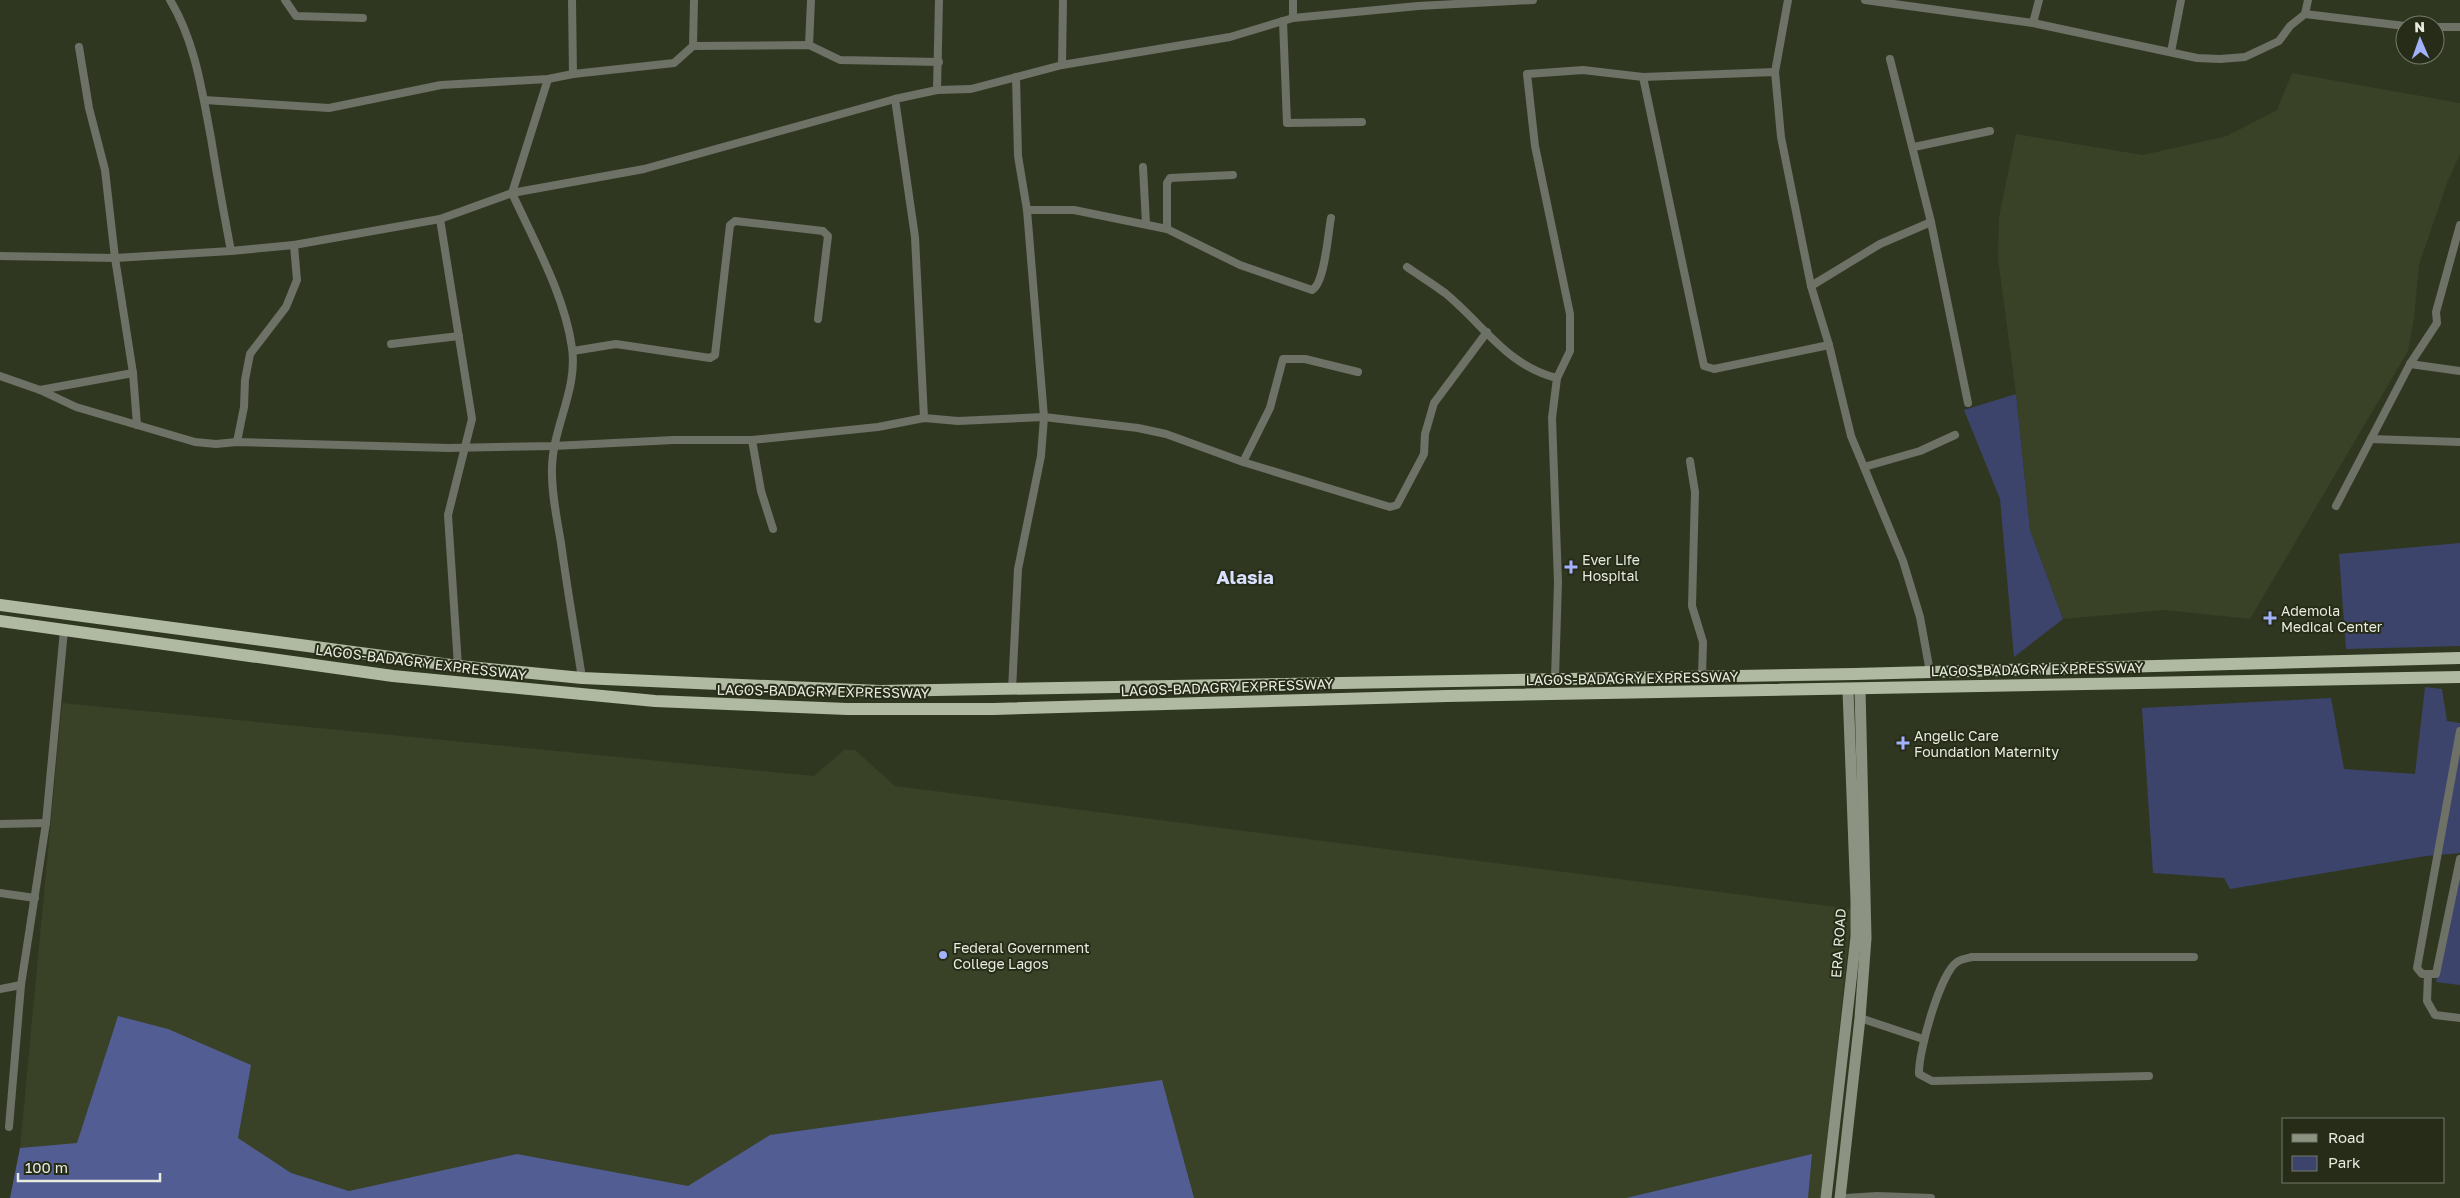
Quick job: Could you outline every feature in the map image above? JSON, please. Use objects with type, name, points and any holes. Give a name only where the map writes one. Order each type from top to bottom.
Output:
[{"type":"highway","name":"LAGOS-BADAGRY EXPRESSWAY","points":[[0,605],[458,666],[582,678],[880,691],[1930,672],[2460,658]]},
{"type":"highway","name":"LAGOS-BADAGRY EXPRESSWAY","points":[[0,621],[393,676],[654,701],[847,709],[994,709],[1429,697],[2460,677]]},
{"type":"main road","points":[[1840,1198],[1860,1018],[1866,901],[1854,689]]},
{"type":"main road","name":"ERA ROAD","points":[[1826,1198],[1856,937],[1854,689]]},
{"type":"street","points":[[170,0],[181,18],[189,41],[204,100],[231,251]]},
{"type":"street","points":[[285,0],[296,16],[363,18]]},
{"type":"street","points":[[572,0],[573,74]]},
{"type":"street","points":[[693,46],[694,0]]},
{"type":"street","points":[[809,45],[811,0]]},
{"type":"street","points":[[937,90],[939,0]]},
{"type":"street","points":[[1062,65],[1063,0]]},
{"type":"street","points":[[1293,0],[1294,18]]},
{"type":"street","points":[[0,256],[115,258],[294,245],[440,219],[512,193],[644,169],[896,99],[937,90],[971,89],[1062,65],[1230,37],[1283,20],[1419,3],[1534,0]]},
{"type":"street","points":[[1788,0],[1775,72],[1781,137],[1812,286],[1829,345],[1851,436],[1903,560],[1920,617],[1930,672]]},
{"type":"street","points":[[1865,0],[2033,23],[2204,59],[2245,57],[2279,41],[2290,26],[2306,14],[2395,25]]},
{"type":"street","points":[[2033,23],[2039,0]]},
{"type":"street","points":[[2171,52],[2181,0]]},
{"type":"street","points":[[2306,14],[2308,0]]},
{"type":"street","points":[[1283,20],[1287,122],[1362,122]]},
{"type":"street","points":[[2445,27],[2460,27]]},
{"type":"street","points":[[204,100],[328,108],[441,85],[548,79],[573,74],[674,63],[693,46],[809,45],[840,60],[939,62]]},
{"type":"street","points":[[78,47],[89,108],[105,170],[115,258],[134,373],[137,425]]},
{"type":"street","points":[[1890,59],[1914,147],[1968,403]]},
{"type":"street","points":[[1555,678],[1558,582],[1552,418],[1557,378],[1570,351],[1570,314],[1537,155],[1527,74],[1583,70],[1643,77],[1775,72]]},
{"type":"street","points":[[1012,690],[1018,569],[1041,456],[1044,417],[1027,210],[1018,156],[1016,77]]},
{"type":"street","points":[[1643,77],[1704,366],[1714,369],[1829,345]]},
{"type":"street","points":[[548,79],[512,193],[567,320],[573,351],[572,378],[554,446],[551,469],[582,678]]},
{"type":"street","points":[[896,99],[915,237],[924,418]]},
{"type":"street","points":[[1914,147],[1990,131]]},
{"type":"street","points":[[1143,167],[1146,224]]},
{"type":"street","points":[[1167,229],[1167,183],[1170,178],[1233,175]]},
{"type":"street","points":[[1027,210],[1074,210],[1167,229],[1240,265],[1312,290],[1316,286],[1323,269],[1331,218]]},
{"type":"street","points":[[440,219],[472,419],[448,515],[458,666]]},
{"type":"street","points":[[573,351],[616,344],[710,358],[715,354],[730,225],[734,221],[823,231],[828,236],[818,319]]},
{"type":"street","points":[[1812,286],[1880,244],[1931,222]]},
{"type":"street","points":[[2336,506],[2410,364],[2437,323],[2436,312],[2460,225]]},
{"type":"street","points":[[237,442],[244,407],[245,380],[250,354],[286,307],[297,280],[294,245]]},
{"type":"street","points":[[1407,267],[1445,293],[1510,356],[1529,369],[1557,378]]},
{"type":"street","points":[[0,376],[40,390],[76,407],[195,442],[216,444],[237,442],[271,445],[554,446],[674,440],[752,440],[878,427],[924,418],[958,421],[1044,417],[1138,428],[1166,434],[1243,462],[1390,507],[1397,505],[1424,454],[1425,434],[1434,403],[1487,332]]},
{"type":"street","points":[[391,344],[459,336]]},
{"type":"street","points":[[1243,462],[1270,408],[1283,359],[1305,359],[1358,372]]},
{"type":"street","points":[[2410,364],[2460,371]]},
{"type":"street","points":[[40,390],[134,373]]},
{"type":"street","points":[[1864,467],[1920,451],[1955,435]]},
{"type":"street","points":[[2371,439],[2460,442]]},
{"type":"street","points":[[752,440],[763,499],[774,528]]},
{"type":"street","points":[[1690,461],[1695,492],[1692,606],[1703,642],[1702,676]]},
{"type":"street","points":[[9,1128],[21,985],[46,823],[64,630]]},
{"type":"street","points":[[2460,731],[2418,968],[2422,974],[2436,974],[2460,860]]},
{"type":"street","points":[[0,824],[46,823]]},
{"type":"street","points":[[0,893],[35,898]]},
{"type":"street","points":[[2148,1076],[1932,1081],[1919,1074],[1918,1060],[1923,1039],[1945,979],[1956,962],[1972,957],[2194,957]]},
{"type":"street","points":[[2428,975],[2427,1001],[2435,1015],[2460,1018]]},
{"type":"street","points":[[0,989],[21,985]]},
{"type":"street","points":[[1860,1018],[1923,1039]]},
{"type":"street","points":[[1846,1198],[1877,1196],[1931,1198]]},
{"type":"shaded area","points":[[2292,73],[2460,103],[2460,154],[2447,183],[2419,265],[2414,318],[2408,351],[2250,619],[2164,610],[2063,619],[2030,530],[2016,394],[1998,259],[1999,217],[2016,134],[2143,155],[2227,136],[2277,110]]},
{"type":"shaded area","name":"Federal Government College Lagos","points":[[62,703],[814,776],[844,750],[855,750],[895,786],[1852,909],[1821,1198],[10,1198],[20,1148]]},
{"type":"shaded area","points":[[118,1016],[168,1029],[251,1065],[238,1138],[291,1173],[349,1191],[517,1154],[688,1186],[770,1135],[1162,1080],[1194,1198],[10,1198],[20,1148],[77,1143]]},
{"type":"shaded area","points":[[1812,1154],[1808,1198],[1626,1198]]},
{"type":"green space","points":[[2016,394],[2030,530],[2063,619],[2014,657],[2000,499],[1964,410]]},
{"type":"green space","points":[[2460,543],[2460,646],[2346,649],[2339,554]]},
{"type":"green space","points":[[2425,687],[2442,689],[2447,721],[2460,723],[2460,853],[2426,856],[2230,889],[2224,878],[2153,873],[2142,708],[2331,698],[2344,769],[2415,774]]},
{"type":"green space","points":[[2460,861],[2460,985],[2436,982]]},
{"type":"place","name":"Ever Life Hospital","points":[[1571,567]]},
{"type":"place","name":"Ademola Medical Center","points":[[2270,618]]},
{"type":"place","name":"Angelic Care Foundation Maternity","points":[[1903,743]]},
{"type":"place","name":"Federal Government College Lagos","points":[[943,955]]},
{"type":"district","name":"Alasia","points":[[1245,576]]}]
